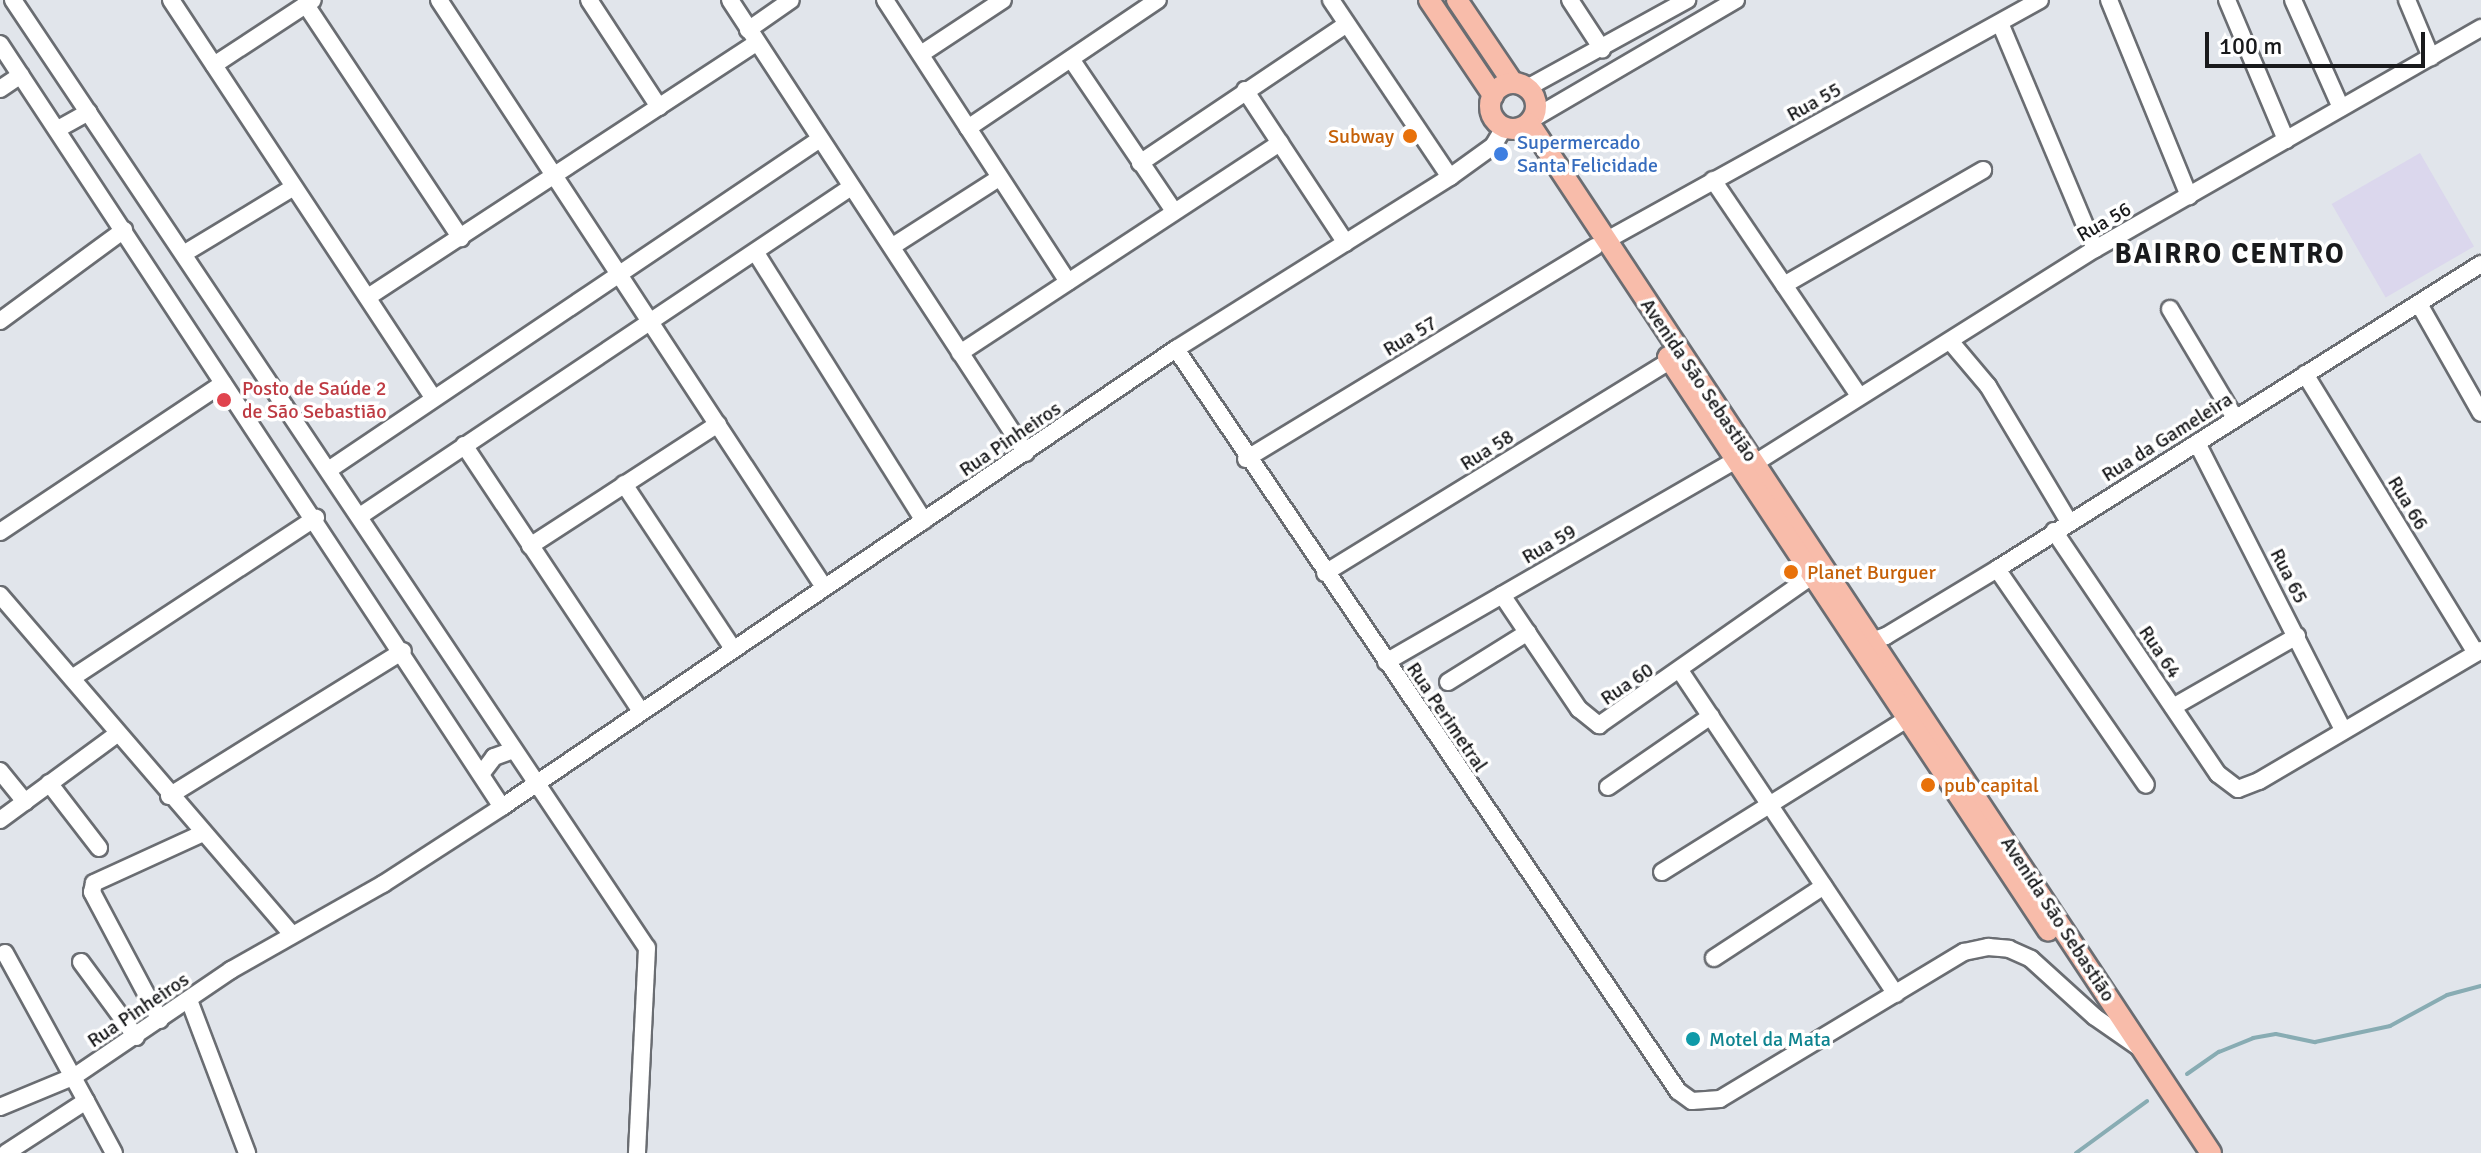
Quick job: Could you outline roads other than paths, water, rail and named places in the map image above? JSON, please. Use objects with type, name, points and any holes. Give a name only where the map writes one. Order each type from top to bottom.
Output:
[{"type":"main road","points":[[1429,0],[1493,95],[1493,120],[1522,125],[1536,99],[1520,86],[1457,0]]},
{"type":"main road","points":[[1493,95],[1520,86]]},
{"type":"main road","name":"Avenida São Sebastião","points":[[1522,125],[1601,244],[1755,463],[1907,719],[2052,936],[2123,1019]]},
{"type":"main road","name":"Avenida São Sebastião","points":[[1601,244],[1733,462],[1810,577],[1865,644],[2123,1019]]},
{"type":"main road","points":[[2123,1019],[2211,1153]]},
{"type":"street","points":[[13,0],[330,469],[513,750],[647,948],[637,1153]]},
{"type":"street","points":[[171,0],[433,397]]},
{"type":"street","points":[[439,0],[556,174],[618,274],[824,587]]},
{"type":"street","points":[[589,0],[659,107]]},
{"type":"street","points":[[730,0],[1026,453]]},
{"type":"street","points":[[368,297],[659,107],[753,36],[791,0]]},
{"type":"street","points":[[885,0],[1068,282]]},
{"type":"street","points":[[921,54],[1003,0]]},
{"type":"street","points":[[968,128],[1158,0]]},
{"type":"street","points":[[1331,0],[1450,177]]},
{"type":"street","points":[[1570,0],[1602,49]]},
{"type":"street","points":[[1520,86],[1602,49],[1687,0]]},
{"type":"street","name":"Rua Pinheiros","points":[[0,1107],[75,1076],[292,934],[502,807],[732,647],[1026,453],[1176,349],[1450,177],[1522,125],[1736,0]]},
{"type":"street","name":"Rua 55","points":[[1601,244],[2040,0]]},
{"type":"street","points":[[2109,0],[2189,196]]},
{"type":"street","points":[[2227,0],[2286,140]]},
{"type":"street","points":[[2293,0],[2341,108]]},
{"type":"street","points":[[2407,0],[2431,57]]},
{"type":"street","points":[[214,65],[309,2],[461,238]]},
{"type":"street","points":[[2000,23],[2095,249]]},
{"type":"street","points":[[1140,163],[1347,24]]},
{"type":"street","name":"Rua 56","points":[[1755,463],[2095,249],[2481,28]]},
{"type":"street","points":[[0,44],[223,383],[316,518],[502,807]]},
{"type":"street","points":[[1071,59],[1174,211]]},
{"type":"street","points":[[0,89],[21,75]]},
{"type":"street","points":[[1245,90],[1346,243]]},
{"type":"street","points":[[58,129],[89,112]]},
{"type":"street","points":[[330,469],[820,139]]},
{"type":"street","points":[[960,353],[1280,143]]},
{"type":"street","points":[[1784,285],[1983,170]]},
{"type":"street","points":[[893,246],[999,178]]},
{"type":"street","points":[[1713,180],[1859,396]]},
{"type":"street","points":[[185,253],[294,187]]},
{"type":"street","points":[[360,516],[851,187]]},
{"type":"street","points":[[0,321],[124,230]]},
{"type":"street","name":"Rua 57","points":[[1246,459],[1601,244]]},
{"type":"street","points":[[756,253],[924,521]]},
{"type":"street","name":"Rua da Gameleira","points":[[1865,644],[1997,569],[2481,264]]},
{"type":"street","points":[[2419,304],[2481,413]]},
{"type":"street","points":[[2170,309],[2235,418]]},
{"type":"street","points":[[1950,341],[1988,386],[2069,522]]},
{"type":"street","name":"Rua Perimetral","points":[[1176,349],[1246,459],[1666,1079],[1692,1101],[1720,1099],[1896,994]]},
{"type":"street","name":"Rua 58","points":[[1325,573],[1670,361]]},
{"type":"street","name":"Rua 66","points":[[2305,374],[2478,652]]},
{"type":"street","points":[[0,532],[223,383]]},
{"type":"street","points":[[530,546],[718,424]]},
{"type":"street","name":"Rua 65","points":[[2197,443],[2343,729]]},
{"type":"street","points":[[464,445],[640,710]]},
{"type":"street","name":"Rua 59","points":[[1386,662],[1733,462]]},
{"type":"street","points":[[624,484],[732,647]]},
{"type":"street","points":[[72,678],[316,518]]},
{"type":"street","name":"Rua 64","points":[[2054,531],[2218,774],[2238,789],[2259,781],[2343,729]]},
{"type":"street","points":[[1997,569],[2146,785]]},
{"type":"street","name":"Rua 60","points":[[1502,595],[1579,709],[1599,725],[1681,672],[1810,577]]},
{"type":"street","points":[[0,595],[169,796],[292,934]]},
{"type":"street","points":[[1448,682],[1528,632]]},
{"type":"street","points":[[2173,707],[2297,636]]},
{"type":"street","points":[[169,796],[403,651]]},
{"type":"street","points":[[2343,729],[2478,652]]},
{"type":"street","points":[[1681,672],[1896,994],[1964,952],[2009,949],[2031,959],[2104,1024],[2144,1051]]},
{"type":"street","points":[[1608,787],[1711,716]]},
{"type":"street","points":[[1662,872],[1907,719]]},
{"type":"street","points":[[0,820],[117,734]]},
{"type":"street","points":[[482,773],[494,757],[513,750]]},
{"type":"street","points":[[0,771],[25,802]]},
{"type":"street","points":[[49,783],[99,848]]},
{"type":"street","points":[[160,1020],[92,892],[94,883],[203,833]]},
{"type":"street","points":[[1714,958],[1824,886]]},
{"type":"street","points":[[5,953],[75,1076],[114,1153]]},
{"type":"street","points":[[81,962],[136,1037]]},
{"type":"street","points":[[189,1000],[247,1153]]},
{"type":"street","points":[[6,1153],[86,1101]]},
{"type":"waterway","points":[[2187,1074],[2219,1052],[2253,1038],[2276,1034],[2315,1042],[2390,1026],[2447,995],[2481,986]]},
{"type":"waterway","points":[[2076,1153],[2147,1101]]},
{"type":"place","name":"Subway","points":[[1410,136]]},
{"type":"place","name":"Supermercado Santa Felicidade","points":[[1501,154]]},
{"type":"place","name":"Posto de Saúde 2 de São Sebastião","points":[[224,400]]},
{"type":"place","name":"Planet Burguer","points":[[1791,572]]},
{"type":"place","name":"pub capital","points":[[1928,785]]},
{"type":"place","name":"Motel da Mata","points":[[1693,1039]]},
{"type":"district","name":"BAIRRO CENTRO","points":[[2230,254]]}]
